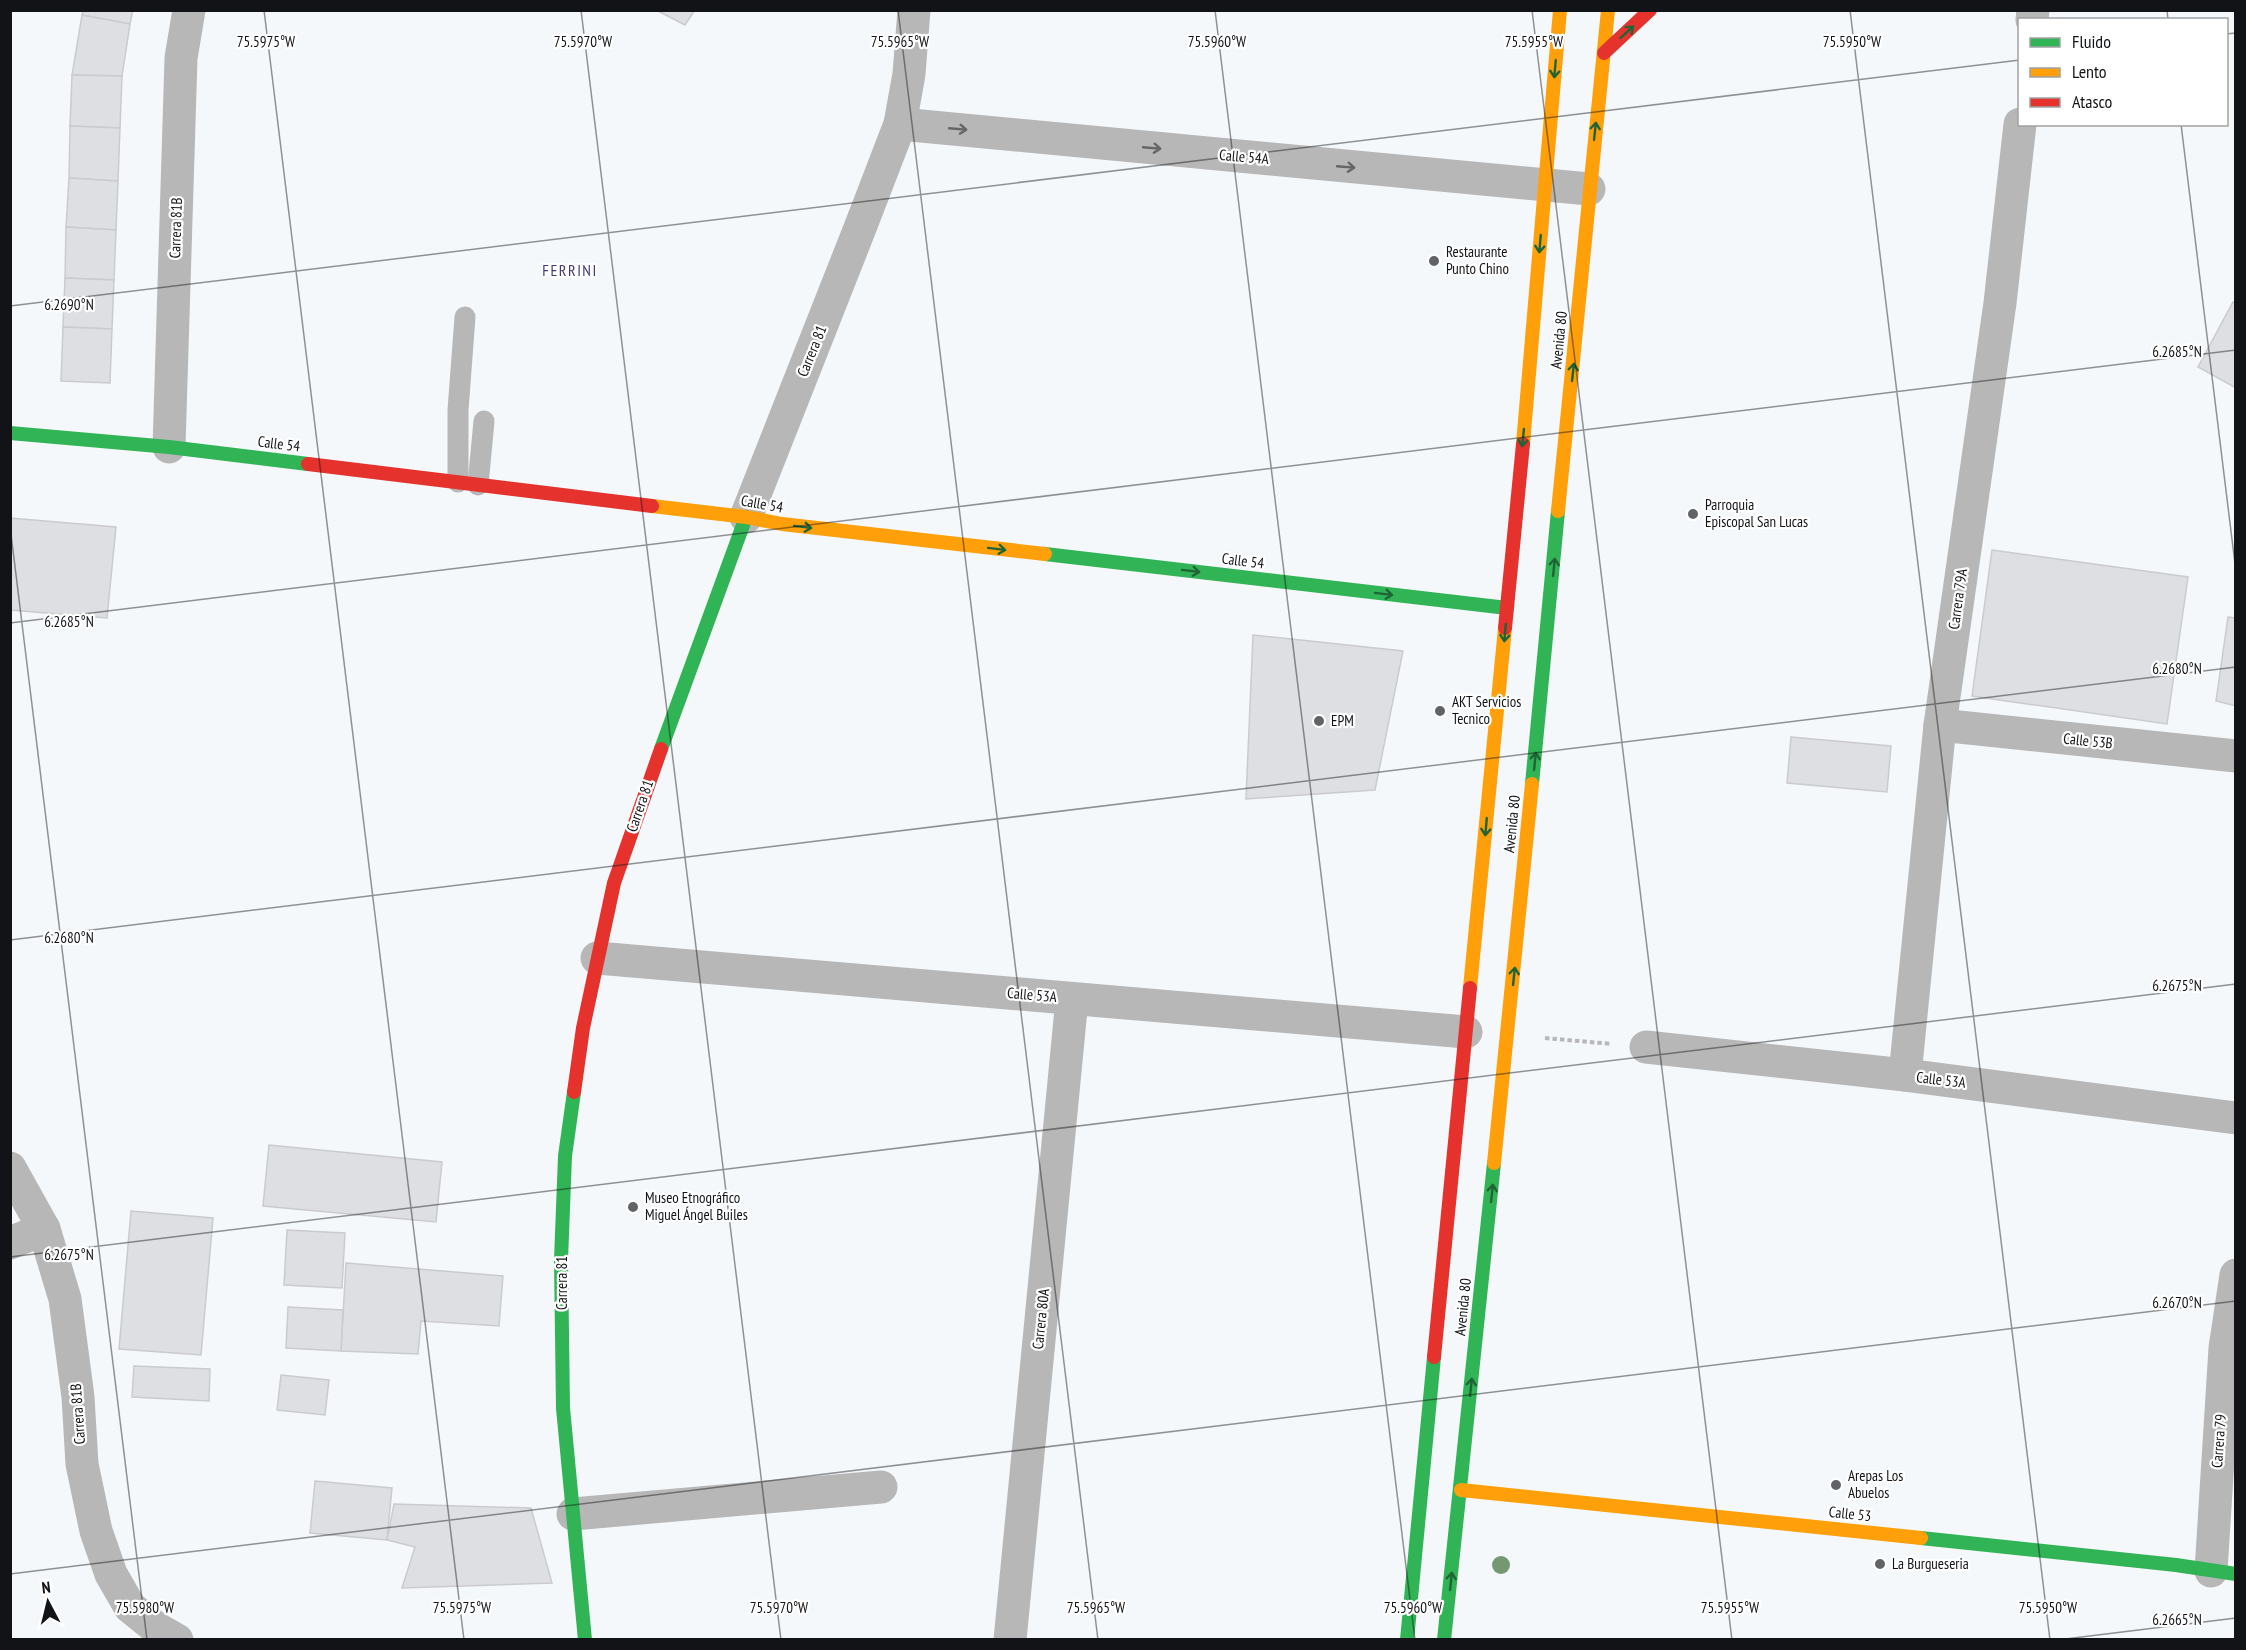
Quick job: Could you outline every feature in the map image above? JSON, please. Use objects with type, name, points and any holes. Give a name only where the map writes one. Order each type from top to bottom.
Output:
[{"type":"street","name":"Carrera 81B","points":[[169,447],[181,58],[189,10]]},
{"type":"street","name":"Carrera 81","points":[[585,1640],[563,1408],[561,1260],[565,1156],[583,1028],[597,958],[614,883],[639,807],[746,517],[900,124],[909,74],[914,10]]},
{"type":"street","name":"Avenida 80","points":[[1407,1640],[1507,608],[1560,10]]},
{"type":"street","name":"Avenida 80","points":[[1444,1640],[1511,1010],[1608,10]]},
{"type":"street","points":[[1604,53],[1650,10]]},
{"type":"street","name":"Calle 54A","points":[[900,124],[1589,189]]},
{"type":"street","name":"Carrera 79A","points":[[1905,1075],[1940,726],[2000,303],[2020,126]]},
{"type":"street","name":"Calle 54","points":[[10,433],[169,447],[746,517],[782,524],[1507,608]]},
{"type":"street","name":"Calle 53B","points":[[1940,726],[2235,756]]},
{"type":"street","name":"Calle 53A","points":[[597,958],[1466,1032]]},
{"type":"street","name":"Carrera 80A","points":[[1010,1640],[1072,999]]},
{"type":"street","name":"Calle 53A","points":[[1646,1047],[1905,1075],[2235,1118]]},
{"type":"street","name":"Carrera 81B","points":[[10,1168],[44,1229],[65,1299],[78,1397],[82,1464],[96,1531],[111,1574],[130,1607],[156,1628],[177,1640]]},
{"type":"street","points":[[10,1243],[44,1229]]},
{"type":"street","name":"Carrera 79","points":[[2223,1573],[2226,1348],[2235,1275]]},
{"type":"street","points":[[573,1514],[881,1487]]},
{"type":"street","name":"Calle 53","points":[[1461,1490],[2176,1565],[2223,1573]]},
{"type":"lane","points":[[465,316],[459,410],[468,484]]},
{"type":"lane","points":[[468,484],[484,421]]},
{"type":"path","points":[[1538,1037],[1646,1047]]},
{"type":"building","points":[[83,10],[133,10],[130,24],[82,15]]},
{"type":"building","points":[[656,10],[695,10],[685,25]]},
{"type":"building","points":[[82,15],[130,24],[122,76],[72,75]]},
{"type":"building","points":[[72,75],[122,76],[120,128],[70,126]]},
{"type":"building","points":[[70,126],[120,128],[118,181],[69,178]]},
{"type":"building","points":[[69,178],[118,181],[116,230],[66,227]]},
{"type":"building","points":[[66,227],[116,230],[114,280],[65,278]]},
{"type":"building","points":[[65,278],[114,280],[112,329],[63,327]]},
{"type":"building","points":[[2233,302],[2236,303],[2236,388],[2198,367]]},
{"type":"building","points":[[63,327],[112,329],[110,383],[61,381]]},
{"type":"building","points":[[10,518],[116,527],[107,618],[10,610]]},
{"type":"building","points":[[1992,550],[2188,577],[2167,724],[1972,696]]},
{"type":"building","points":[[2228,617],[2236,618],[2236,706],[2216,701]]},
{"type":"building","name":"EPM","points":[[1253,635],[1403,651],[1375,790],[1246,799]]},
{"type":"building","points":[[1791,737],[1891,746],[1887,792],[1787,783]]},
{"type":"building","points":[[269,1145],[442,1162],[436,1222],[263,1206]]},
{"type":"building","points":[[131,1211],[213,1218],[201,1355],[119,1349]]},
{"type":"building","points":[[287,1230],[345,1233],[342,1288],[284,1285]]},
{"type":"building","points":[[346,1263],[503,1276],[499,1326],[421,1321],[418,1354],[341,1351]]},
{"type":"building","points":[[288,1307],[343,1310],[341,1351],[286,1348]]},
{"type":"building","points":[[134,1366],[210,1369],[209,1401],[132,1397]]},
{"type":"building","points":[[281,1375],[329,1380],[325,1415],[277,1410]]},
{"type":"building","points":[[315,1481],[392,1488],[387,1540],[310,1533]]},
{"type":"building","points":[[394,1504],[531,1508],[552,1583],[402,1588],[415,1547],[387,1540]]},
{"type":"traffic: fast","points":[[10,433],[169,447],[308,464]]},
{"type":"traffic: fast","points":[[1532,784],[1558,511]]},
{"type":"traffic: fast","points":[[661,749],[746,517]]},
{"type":"traffic: fast","points":[[1045,554],[1507,608]]},
{"type":"traffic: fast","points":[[574,1092],[565,1156],[561,1260],[563,1408],[585,1640]]},
{"type":"traffic: fast","points":[[1444,1640],[1494,1163]]},
{"type":"traffic: fast","points":[[1407,1640],[1434,1357]]},
{"type":"traffic: fast","points":[[1921,1538],[2176,1565],[2236,1574]]},
{"type":"traffic: slow","points":[[1523,444],[1560,10]]},
{"type":"traffic: slow","points":[[1558,511],[1608,10]]},
{"type":"traffic: slow","points":[[652,506],[746,517],[782,524],[1045,554]]},
{"type":"traffic: slow","points":[[1470,988],[1505,628]]},
{"type":"traffic: slow","points":[[1494,1163],[1532,784]]},
{"type":"traffic: slow","points":[[1461,1490],[1921,1538]]},
{"type":"traffic: jam","points":[[1604,53],[1650,10]]},
{"type":"traffic: jam","points":[[1505,628],[1523,444]]},
{"type":"traffic: jam","points":[[308,464],[652,506]]},
{"type":"traffic: jam","points":[[574,1092],[583,1028],[614,883],[661,749]]},
{"type":"traffic: jam","points":[[1434,1357],[1470,988]]},
{"type":"place","name":"Restaurante Punto Chino","points":[[1434,261]]},
{"type":"place","name":"Parroquia Episcopal San Lucas","points":[[1693,514]]},
{"type":"place","name":"AKT Servicios Tecnico","points":[[1440,711]]},
{"type":"place","name":"EPM","points":[[1319,721]]},
{"type":"place","name":"Museo Etnográfico Miguel Ángel Builes","points":[[633,1207]]},
{"type":"place","name":"Arepas Los Abuelos","points":[[1836,1485]]},
{"type":"place","name":"La Burgueseria","points":[[1880,1564]]},
{"type":"district","name":"FERRINI","points":[[570,270]]}]
